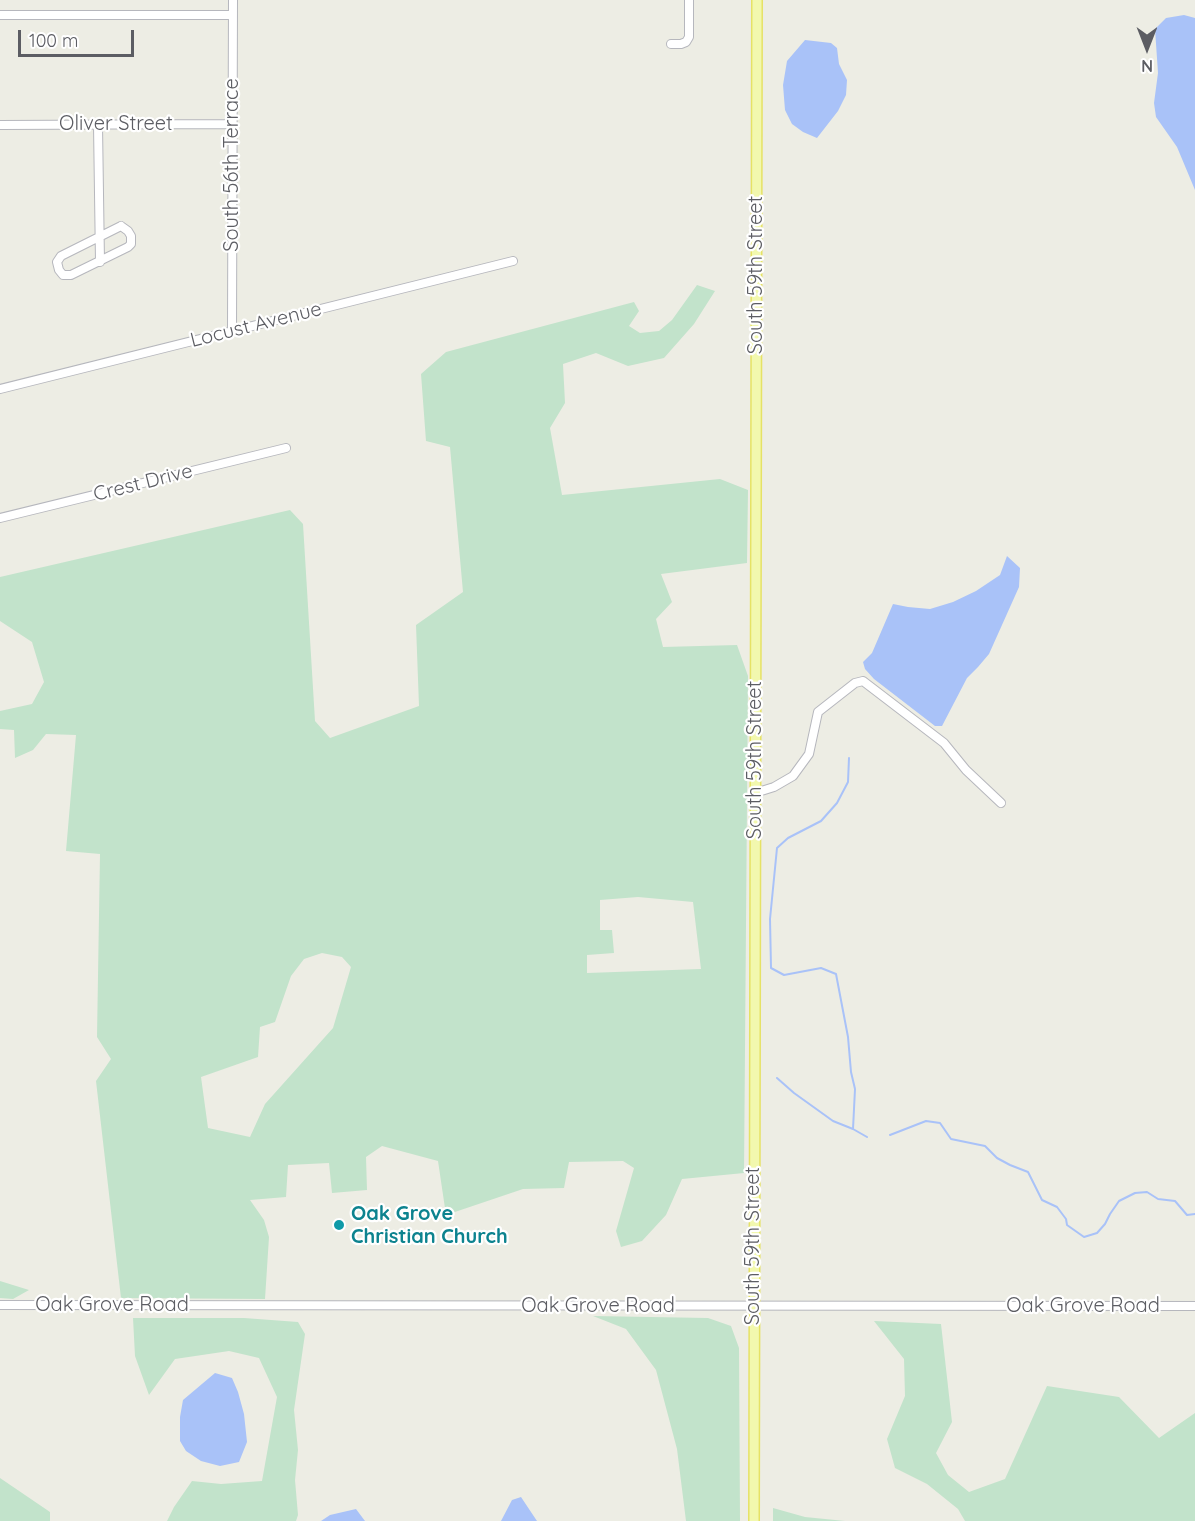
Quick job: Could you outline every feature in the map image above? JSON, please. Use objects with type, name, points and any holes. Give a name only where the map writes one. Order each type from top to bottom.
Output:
[{"type":"main road","name":"South 59th Street","points":[[754,1521],[757,0]]},
{"type":"street","name":"South 56th Terrace","points":[[232,330],[233,0]]},
{"type":"street","points":[[670,44],[681,44],[689,38],[689,0]]},
{"type":"street","points":[[0,15],[233,15]]},
{"type":"street","points":[[98,124],[100,262]]},
{"type":"street","name":"Oliver Street","points":[[0,125],[232,124]]},
{"type":"street","points":[[122,226],[129,231],[131,244],[100,262],[63,275],[57,262],[70,251],[99,237],[122,226]]},
{"type":"street","name":"Locust Avenue","points":[[0,389],[513,261]]},
{"type":"street","name":"Crest Drive","points":[[0,518],[286,448]]},
{"type":"street","points":[[755,793],[785,783],[793,776],[809,754],[818,712],[855,682],[863,681],[944,743],[966,770],[1001,802]]},
{"type":"street","name":"Oak Grove Road","points":[[0,1305],[1195,1306]]},
{"type":"green space","points":[[697,285],[715,291],[694,324],[664,358],[628,366],[596,353],[563,364],[565,403],[550,428],[562,495],[720,479],[748,490],[747,563],[661,574],[672,602],[656,619],[663,647],[737,645],[748,676],[744,1173],[682,1179],[666,1215],[642,1241],[621,1247],[616,1231],[634,1168],[623,1161],[569,1162],[564,1188],[523,1189],[446,1215],[438,1161],[382,1146],[366,1157],[367,1190],[332,1193],[329,1163],[288,1165],[286,1197],[250,1200],[264,1220],[269,1237],[265,1299],[121,1298],[96,1081],[111,1059],[97,1037],[100,854],[66,851],[76,735],[46,734],[33,750],[15,758],[14,730],[0,729],[0,711],[32,704],[44,682],[32,642],[0,621],[0,577],[290,510],[303,524],[315,721],[330,738],[419,706],[416,625],[463,592],[450,447],[426,441],[421,374],[446,352],[634,302],[639,311],[629,326],[640,333],[659,331],[672,320]],"holes":[[[638,897],[693,902],[701,969],[587,973],[587,955],[614,953],[612,930],[600,930],[600,900]],[[322,953],[342,957],[351,967],[333,1028],[265,1104],[250,1137],[208,1128],[201,1077],[258,1057],[260,1027],[275,1022],[291,976],[304,959]]]},
{"type":"green space","points":[[0,1281],[29,1290],[13,1299],[0,1298]]},
{"type":"green space","points":[[593,1316],[708,1318],[731,1326],[739,1348],[740,1521],[686,1521],[677,1449],[656,1370],[626,1329]]},
{"type":"green space","points":[[133,1318],[244,1318],[298,1322],[305,1334],[294,1410],[298,1450],[295,1480],[298,1515],[296,1521],[167,1521],[192,1481],[221,1484],[262,1481],[277,1397],[259,1358],[229,1351],[175,1359],[149,1395],[135,1356]]},
{"type":"green space","points":[[874,1321],[941,1324],[952,1422],[936,1453],[948,1475],[969,1492],[1005,1479],[1047,1386],[1119,1397],[1159,1438],[1195,1413],[1195,1521],[965,1521],[958,1509],[927,1484],[895,1468],[887,1439],[905,1396],[904,1359]]},
{"type":"green space","points":[[0,1478],[50,1512],[50,1521],[0,1521]]},
{"type":"green space","points":[[773,1508],[805,1517],[845,1521],[773,1521]]},
{"type":"water","points":[[1184,15],[1195,18],[1195,190],[1177,147],[1156,117],[1154,103],[1158,73],[1155,29],[1166,18]]},
{"type":"water","points":[[805,40],[831,43],[837,48],[839,64],[847,80],[846,95],[838,111],[817,138],[792,124],[785,110],[783,85],[787,61]]},
{"type":"water","points":[[1007,556],[1020,568],[1019,587],[989,654],[967,678],[942,726],[935,726],[874,679],[865,669],[863,662],[872,653],[893,604],[930,609],[953,602],[976,591],[1000,575]]},
{"type":"water","points":[[215,1373],[232,1378],[244,1414],[247,1442],[239,1462],[220,1466],[201,1461],[186,1451],[180,1441],[183,1400]]},
{"type":"water","points":[[521,1497],[537,1521],[501,1521],[512,1500]]},
{"type":"water","points":[[356,1509],[365,1521],[321,1521],[330,1515]]},
{"type":"waterway","points":[[849,758],[848,782],[837,803],[821,821],[788,838],[777,848],[770,919],[771,968],[784,975],[821,968],[836,974],[855,1089],[853,1129],[867,1137]]},
{"type":"waterway","points":[[777,1078],[833,1121],[853,1129]]},
{"type":"waterway","points":[[890,1135],[926,1121],[940,1123],[951,1139],[985,1146],[997,1158],[1028,1172],[1042,1200],[1057,1207],[1066,1219],[1067,1225],[1084,1237],[1097,1233],[1119,1201],[1135,1193],[1147,1192],[1158,1199],[1175,1201],[1187,1215],[1195,1214]]},
{"type":"place","name":"Oak Grove Christian Church","points":[[339,1225]]}]
